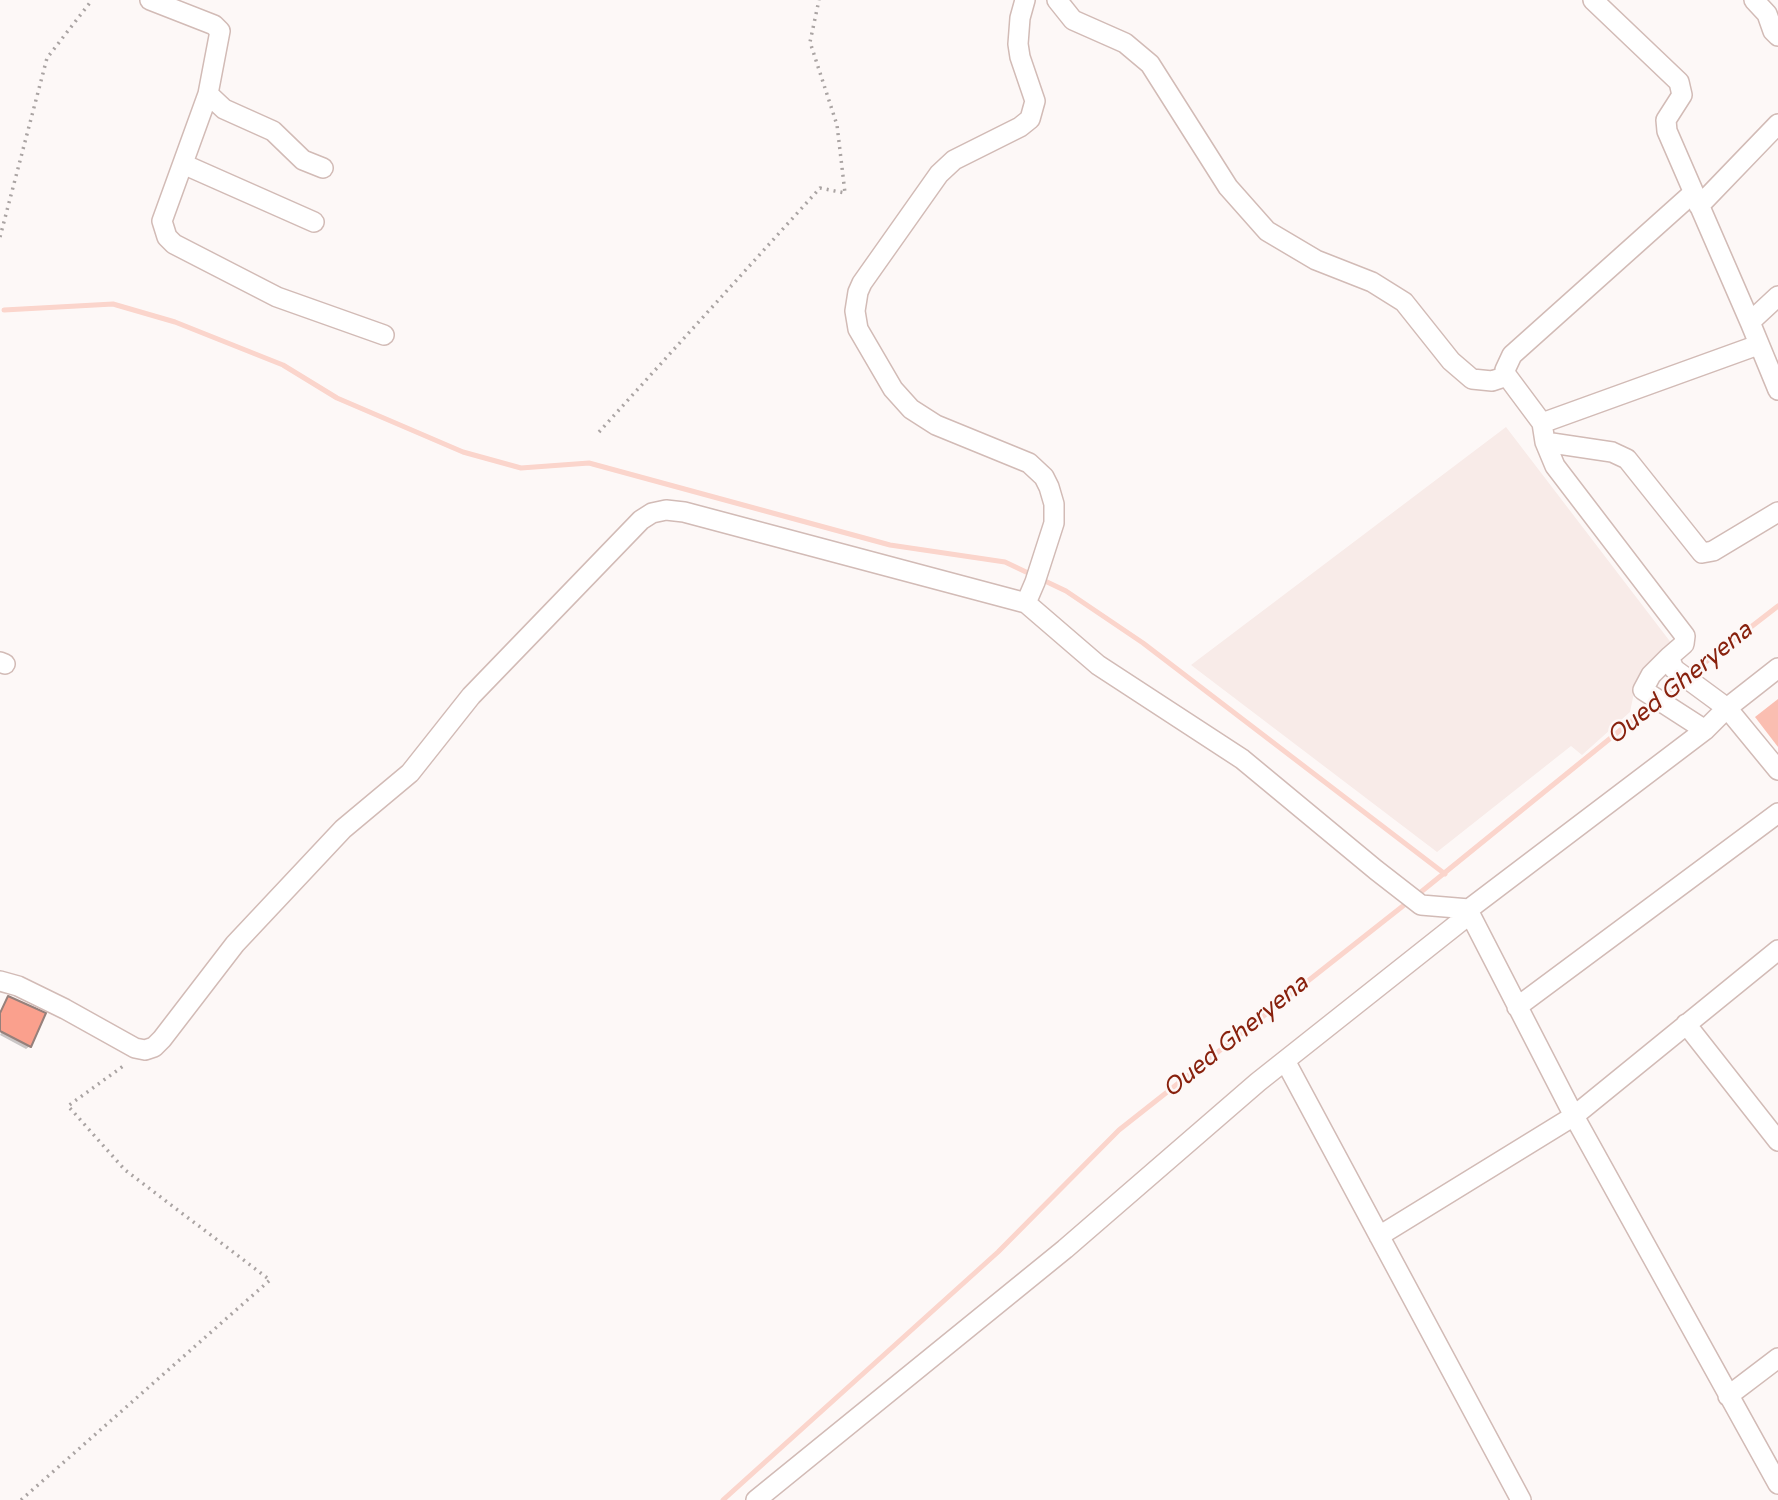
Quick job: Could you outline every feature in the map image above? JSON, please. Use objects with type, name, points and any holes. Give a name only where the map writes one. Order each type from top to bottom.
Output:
[{"type":"street","points":[[150,0],[214,25],[220,32],[208,94],[162,221],[167,237],[174,244],[276,297],[384,335]]},
{"type":"street","points":[[1025,0],[1020,18],[1018,44],[1035,100],[1030,119],[1020,127],[961,156],[939,174],[862,283],[855,311],[858,329],[893,388],[911,408],[936,425],[1019,457],[1044,477],[1053,495],[1055,514],[1038,574],[1026,603]]},
{"type":"street","points":[[1057,0],[1073,20],[1125,43],[1150,64],[1228,187],[1267,231],[1298,251],[1355,274],[1405,302],[1451,361],[1472,379],[1492,382],[1507,376]]},
{"type":"street","points":[[1592,0],[1679,82],[1682,95],[1666,120],[1667,131],[1778,390]]},
{"type":"street","points":[[1766,5],[1773,31],[1778,36]]},
{"type":"street","points":[[208,94],[224,109],[241,119],[273,131],[303,160],[323,168]]},
{"type":"street","points":[[1705,730],[1643,690],[1651,675],[1671,663],[1684,644],[1685,636],[1555,466],[1544,432],[1505,370],[1512,355],[1696,200],[1778,124]]},
{"type":"street","points":[[183,163],[314,222]]},
{"type":"street","points":[[1750,322],[1778,296]]},
{"type":"street","points":[[1544,432],[1758,345]]},
{"type":"street","points":[[1544,432],[1627,459],[1702,553],[1713,551],[1778,512]]},
{"type":"street","points":[[0,981],[18,986],[65,1009],[127,1044],[145,1050],[153,1047],[235,944],[343,830],[410,773],[471,696],[641,520],[652,513],[666,510],[684,512],[1026,603],[1098,666],[1242,759],[1421,905],[1470,912]]},
{"type":"street","points":[[1671,663],[1727,708],[1778,769]]},
{"type":"street","points":[[755,1500],[1065,1249],[1258,1082],[1470,912],[1705,730],[1727,708],[1778,668]]},
{"type":"street","points":[[1517,1007],[1778,813]]},
{"type":"street","points":[[1470,912],[1574,1115],[1778,1484]]},
{"type":"street","points":[[1379,1236],[1574,1115],[1778,950]]},
{"type":"street","points":[[1686,1024],[1778,1141]]},
{"type":"street","points":[[1289,1068],[1521,1500]]},
{"type":"street","points":[[1728,1396],[1778,1358]]},
{"type":"path","points":[[0,237],[47,58],[92,0]]},
{"type":"path","points":[[599,432],[820,188],[845,193],[837,125],[810,42],[819,0]]},
{"type":"path","points":[[21,1500],[270,1280],[125,1170],[68,1106],[145,1050]]},
{"type":"shaded area","points":[[1506,427],[1672,644],[1652,660],[1636,683],[1630,712],[1582,755],[1571,746],[1437,852],[1191,665]]},
{"type":"shaded area","points":[[1778,699],[1778,747],[1755,717]]},
{"type":"building","points":[[8,996],[46,1013],[31,1047],[0,1031],[0,1013]]},
{"type":"waterway","points":[[4,310],[113,304],[175,322],[283,365],[337,398],[463,452],[521,468],[589,463],[890,545],[1005,562],[1066,591],[1143,643],[1445,874]]},
{"type":"waterway","name":"Oued Gheryena","points":[[1416,896],[1676,685],[1778,606]]},
{"type":"waterway","name":"Oued Gheryena","points":[[723,1500],[998,1252],[1119,1130],[1408,902]]}]
